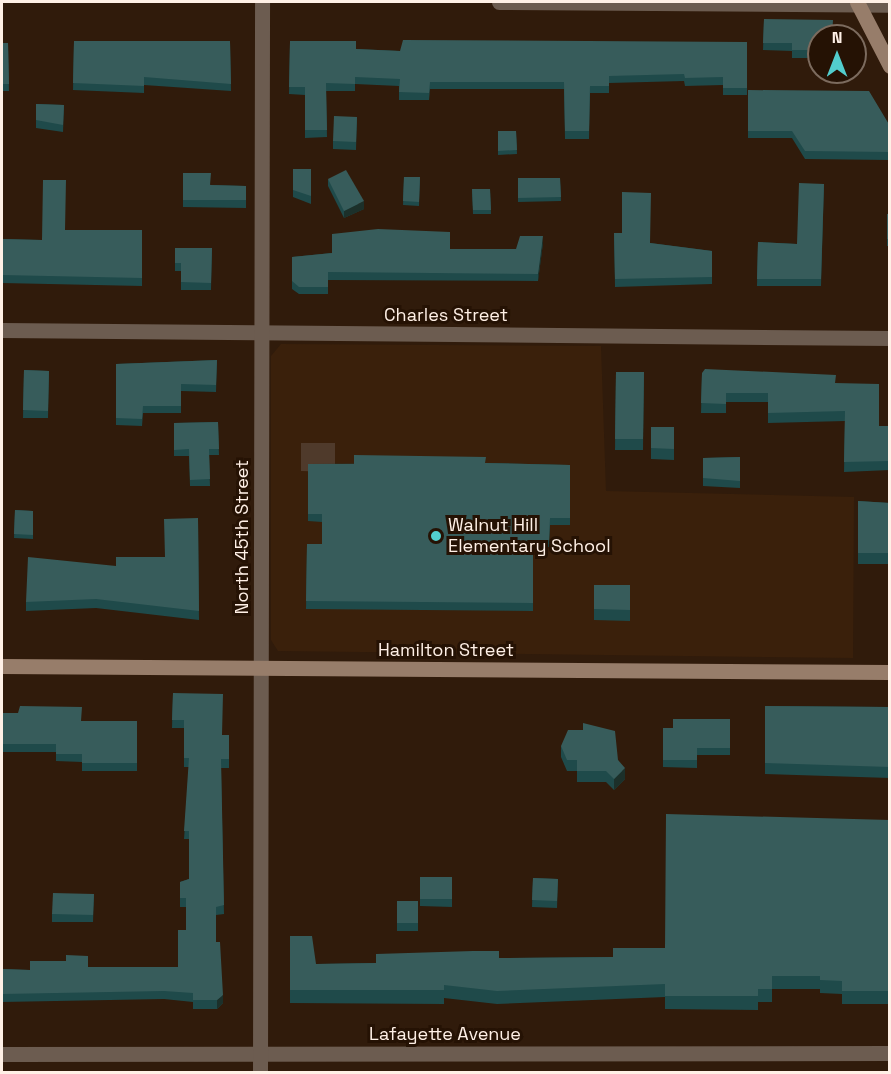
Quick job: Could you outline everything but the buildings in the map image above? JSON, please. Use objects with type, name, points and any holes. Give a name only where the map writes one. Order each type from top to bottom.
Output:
[{"type":"main road","points":[[857,3],[890,66]]},
{"type":"main road","name":"Hamilton Street","points":[[2,666],[890,672]]},
{"type":"street","name":"North 45th Street","points":[[260,1072],[262,2]]},
{"type":"street","points":[[500,2],[890,5]]},
{"type":"street","name":"Charles Street","points":[[2,330],[890,338]]},
{"type":"street","name":"Lafayette Avenue","points":[[2,1054],[890,1053]]},
{"type":"shaded area","points":[[281,344],[601,346],[606,491],[854,497],[853,658],[278,651],[271,640],[271,356]]},
{"type":"shaded area","points":[[301,443],[335,443],[335,472],[301,471]]},
{"type":"place","name":"Walnut Hill Elementary School","points":[[436,536]]}]
